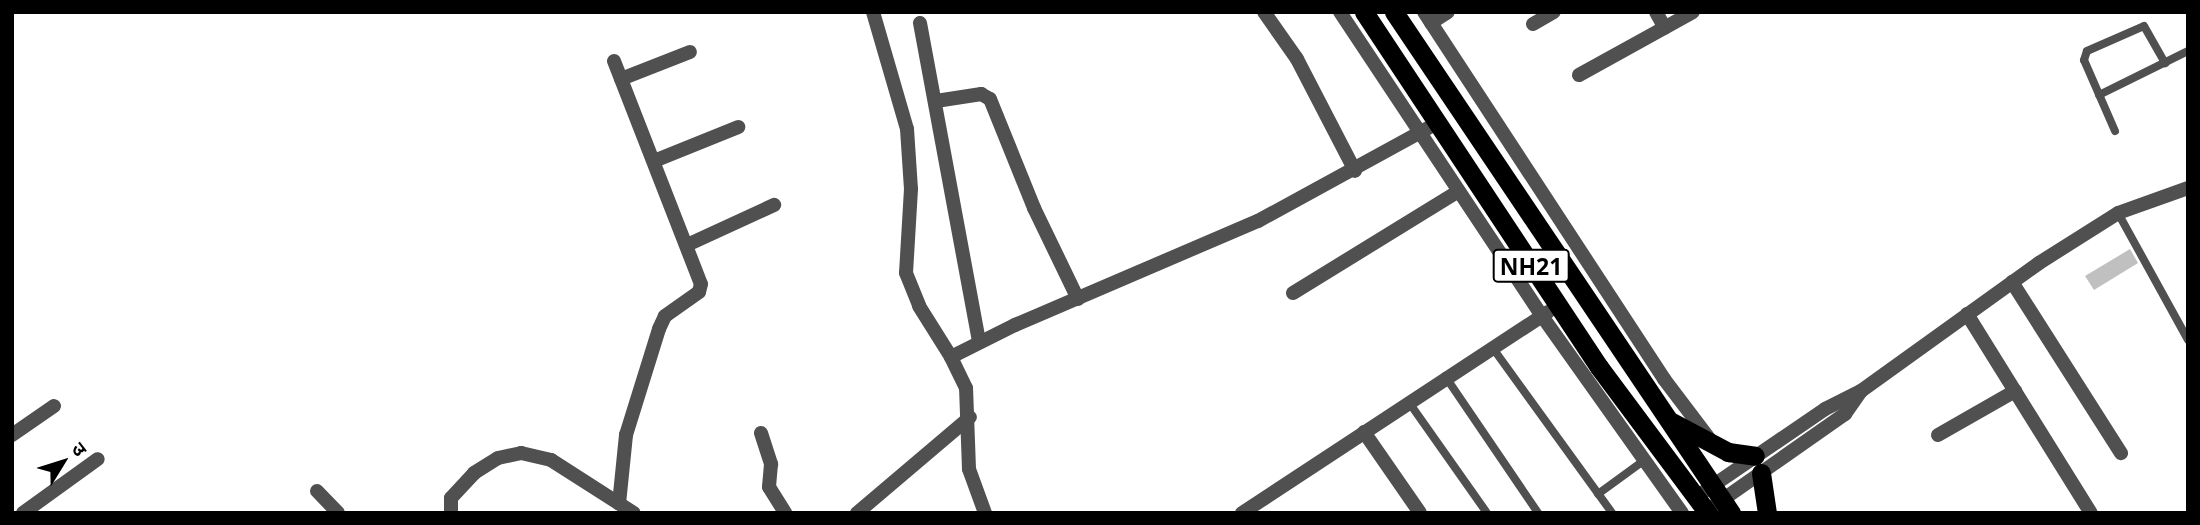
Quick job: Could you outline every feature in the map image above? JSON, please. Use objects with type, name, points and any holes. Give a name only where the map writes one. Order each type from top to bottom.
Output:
[{"type":"highway","name":"NH21","points":[[1364,12],[1437,123],[1549,311],[1704,508]]},
{"type":"highway","name":"NH21","points":[[1394,12],[1723,499]]},
{"type":"highway","points":[[1668,420],[1728,453],[1758,464],[1767,513]]},
{"type":"street","points":[[873,12],[907,129],[911,188],[906,273],[919,306],[967,388],[970,417],[969,469],[985,513]]},
{"type":"street","points":[[1264,12],[1297,60],[1354,171]]},
{"type":"street","points":[[1340,12],[1457,192],[1549,311],[1681,511],[1704,508],[1723,499],[1758,464],[1825,409],[1861,391],[2012,282],[2118,213],[2188,188]]},
{"type":"street","points":[[1448,12],[1427,18],[1664,379],[1713,444]]},
{"type":"street","points":[[1533,24],[1554,12]]},
{"type":"street","points":[[1656,12],[1665,28]]},
{"type":"street","points":[[1579,75],[1693,12]]},
{"type":"street","points":[[920,23],[979,341]]},
{"type":"street","points":[[621,79],[690,52]]},
{"type":"street","points":[[614,61],[701,284],[699,292],[666,316],[659,329],[626,435],[619,504]]},
{"type":"street","points":[[936,101],[971,94],[990,99],[1034,208],[1078,299]]},
{"type":"street","points":[[951,357],[979,341],[1247,226],[1354,171],[1437,123]]},
{"type":"street","points":[[654,161],[738,127]]},
{"type":"street","points":[[1293,293],[1457,192]]},
{"type":"street","points":[[687,245],[774,205]]},
{"type":"street","points":[[2012,282],[2121,453]]},
{"type":"street","points":[[1242,513],[1408,400],[1549,311]]},
{"type":"street","points":[[1966,314],[2091,513]]},
{"type":"street","points":[[1938,435],[2015,391]]},
{"type":"street","points":[[12,435],[54,406]]},
{"type":"street","points":[[857,513],[970,417]]},
{"type":"street","points":[[1364,432],[1420,513]]},
{"type":"street","points":[[761,433],[771,464],[769,487],[785,513]]},
{"type":"street","points":[[451,513],[451,498],[474,473],[498,458],[521,453],[551,460],[634,513]]},
{"type":"street","points":[[23,513],[98,460]]},
{"type":"street","points":[[317,491],[338,513]]},
{"type":"lane","points":[[2115,131],[2084,60],[2095,45],[2144,26],[2165,63]]},
{"type":"lane","points":[[2099,95],[2188,51]]},
{"type":"lane","points":[[2118,213],[2188,340]]},
{"type":"lane","points":[[1492,348],[1612,513]]},
{"type":"lane","points":[[1445,376],[1538,513]]},
{"type":"lane","points":[[1408,400],[1487,513]]},
{"type":"lane","points":[[1598,494],[1646,459]]},
{"type":"building","points":[[2130,249],[2138,263],[2094,290],[2085,276]]}]
